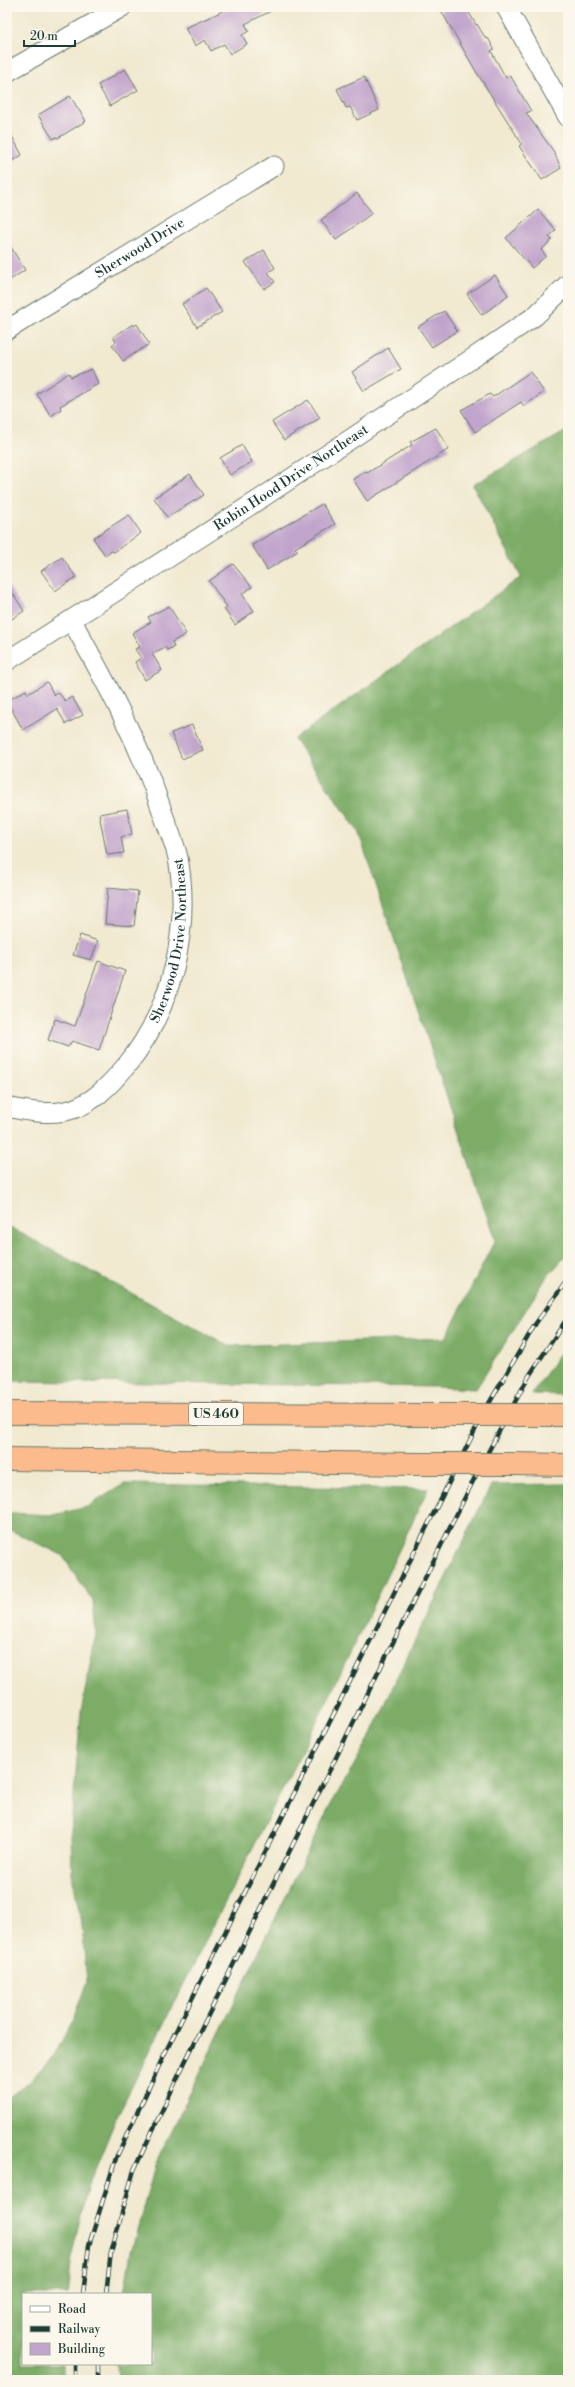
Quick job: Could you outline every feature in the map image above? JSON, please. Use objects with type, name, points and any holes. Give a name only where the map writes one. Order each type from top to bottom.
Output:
[{"type":"highway","name":"US 460","points":[[7,1413],[558,1415]]},
{"type":"highway","points":[[7,1459],[568,1465]]},
{"type":"street","points":[[7,72],[122,7]]},
{"type":"street","points":[[506,7],[568,117]]},
{"type":"street","name":"Sherwood Drive","points":[[7,330],[274,166]]},
{"type":"street","name":"Robin Hood Drive Northeast","points":[[7,661],[72,621],[474,358],[535,316],[568,284]]},
{"type":"street","name":"Sherwood Drive Northeast","points":[[7,1107],[52,1114],[80,1108],[108,1088],[136,1054],[161,1011],[177,956],[182,910],[178,858],[157,795],[133,736],[72,621]]},
{"type":"green space","points":[[568,430],[568,1253],[546,1278],[476,1389],[437,1387],[7,1381],[7,1228],[13,1229],[229,1346],[446,1338],[495,1240],[358,831],[294,739],[521,577],[473,485]]},
{"type":"green space","points":[[568,1342],[568,1395],[532,1394]]},
{"type":"green space","points":[[124,1484],[428,1489],[332,1691],[117,2116],[87,2189],[73,2250],[67,2293],[22,2293],[22,2365],[63,2365],[63,2380],[7,2380],[7,2098],[29,2082],[55,2054],[73,2019],[87,1982],[82,1926],[72,1875],[71,1830],[81,1712],[96,1634],[93,1601],[62,1555],[10,1530],[8,1513],[54,1515],[87,1507]]},
{"type":"green space","points":[[568,1484],[568,2380],[118,2380],[117,2365],[152,2365],[152,2293],[124,2293],[131,2252],[155,2165],[329,1808],[372,1734],[399,1673],[491,1485]]},
{"type":"building","points":[[232,7],[279,7],[245,24],[249,31],[242,35],[247,44],[230,54],[224,44],[211,51],[205,40],[195,46],[185,28]]},
{"type":"building","points":[[439,7],[466,7],[476,25],[477,24],[486,39],[488,38],[494,49],[491,51],[506,78],[510,75],[531,111],[526,113],[554,152],[561,168],[542,180],[519,146],[522,144],[477,73]]},
{"type":"building","points":[[125,69],[138,90],[110,106],[98,85]]},
{"type":"building","points":[[364,77],[379,110],[357,120],[350,107],[346,108],[337,89]]},
{"type":"building","points":[[70,96],[86,121],[58,138],[56,137],[53,139],[38,115]]},
{"type":"building","points":[[7,127],[22,155],[7,164]]},
{"type":"building","points":[[357,193],[372,213],[336,240],[321,220]]},
{"type":"building","points":[[538,210],[556,230],[549,237],[552,240],[541,250],[546,256],[532,268],[506,238]]},
{"type":"building","points":[[7,241],[25,270],[7,282]]},
{"type":"building","points":[[264,250],[275,268],[268,272],[275,282],[264,289],[245,262]]},
{"type":"building","points":[[495,275],[508,295],[482,315],[467,294]]},
{"type":"building","points":[[206,288],[222,312],[197,327],[182,304]]},
{"type":"building","points":[[444,311],[457,331],[432,347],[418,327]]},
{"type":"building","points":[[133,324],[134,326],[137,324],[149,344],[123,361],[112,345],[116,342],[113,337]]},
{"type":"building","points":[[388,348],[401,369],[364,391],[352,372]]},
{"type":"building","points":[[92,369],[98,384],[60,406],[61,409],[51,416],[37,394],[69,373],[71,377]]},
{"type":"building","points":[[530,372],[544,392],[524,406],[521,402],[475,432],[461,410],[490,394],[493,397]]},
{"type":"building","points":[[308,400],[320,418],[284,440],[272,422]]},
{"type":"building","points":[[436,428],[449,449],[367,501],[353,479],[382,464],[412,445],[410,442]]},
{"type":"building","points":[[242,445],[252,462],[230,475],[220,458]]},
{"type":"building","points":[[190,474],[204,495],[167,517],[154,498]]},
{"type":"building","points":[[322,504],[335,524],[295,548],[298,551],[267,570],[252,545]]},
{"type":"building","points":[[129,515],[141,533],[114,552],[112,551],[105,555],[93,538]]},
{"type":"building","points":[[62,557],[76,577],[55,591],[41,571]]},
{"type":"building","points":[[233,564],[252,587],[242,594],[254,611],[235,625],[224,609],[227,607],[209,581]]},
{"type":"building","points":[[7,584],[24,611],[7,622]]},
{"type":"building","points":[[169,606],[186,634],[172,642],[174,647],[167,650],[165,647],[152,654],[162,670],[145,680],[135,662],[141,658],[135,649],[140,647],[132,633],[151,622],[148,617]]},
{"type":"building","points":[[47,682],[54,695],[59,693],[65,701],[72,697],[83,715],[66,724],[57,709],[23,730],[7,701],[26,690],[28,694]]},
{"type":"building","points":[[192,725],[203,750],[182,759],[171,733]]},
{"type":"building","points":[[127,809],[132,834],[121,837],[124,853],[107,855],[99,814]]},
{"type":"building","points":[[108,888],[138,891],[134,926],[105,924]]},
{"type":"building","points":[[80,935],[98,941],[91,960],[73,955]]},
{"type":"building","points":[[98,961],[125,971],[99,1050],[72,1041],[68,1047],[48,1040],[55,1019],[75,1026]]},
{"type":"railway","points":[[83,2293],[89,2245],[116,2158],[164,2055],[484,1412],[536,1323],[568,1279]]},
{"type":"railway","points":[[106,2293],[111,2252],[134,2170],[184,2064],[480,1467],[529,1376],[568,1317]]},
{"type":"railway","points":[[75,2365],[75,2380]]},
{"type":"railway","points":[[98,2365],[98,2380]]}]
